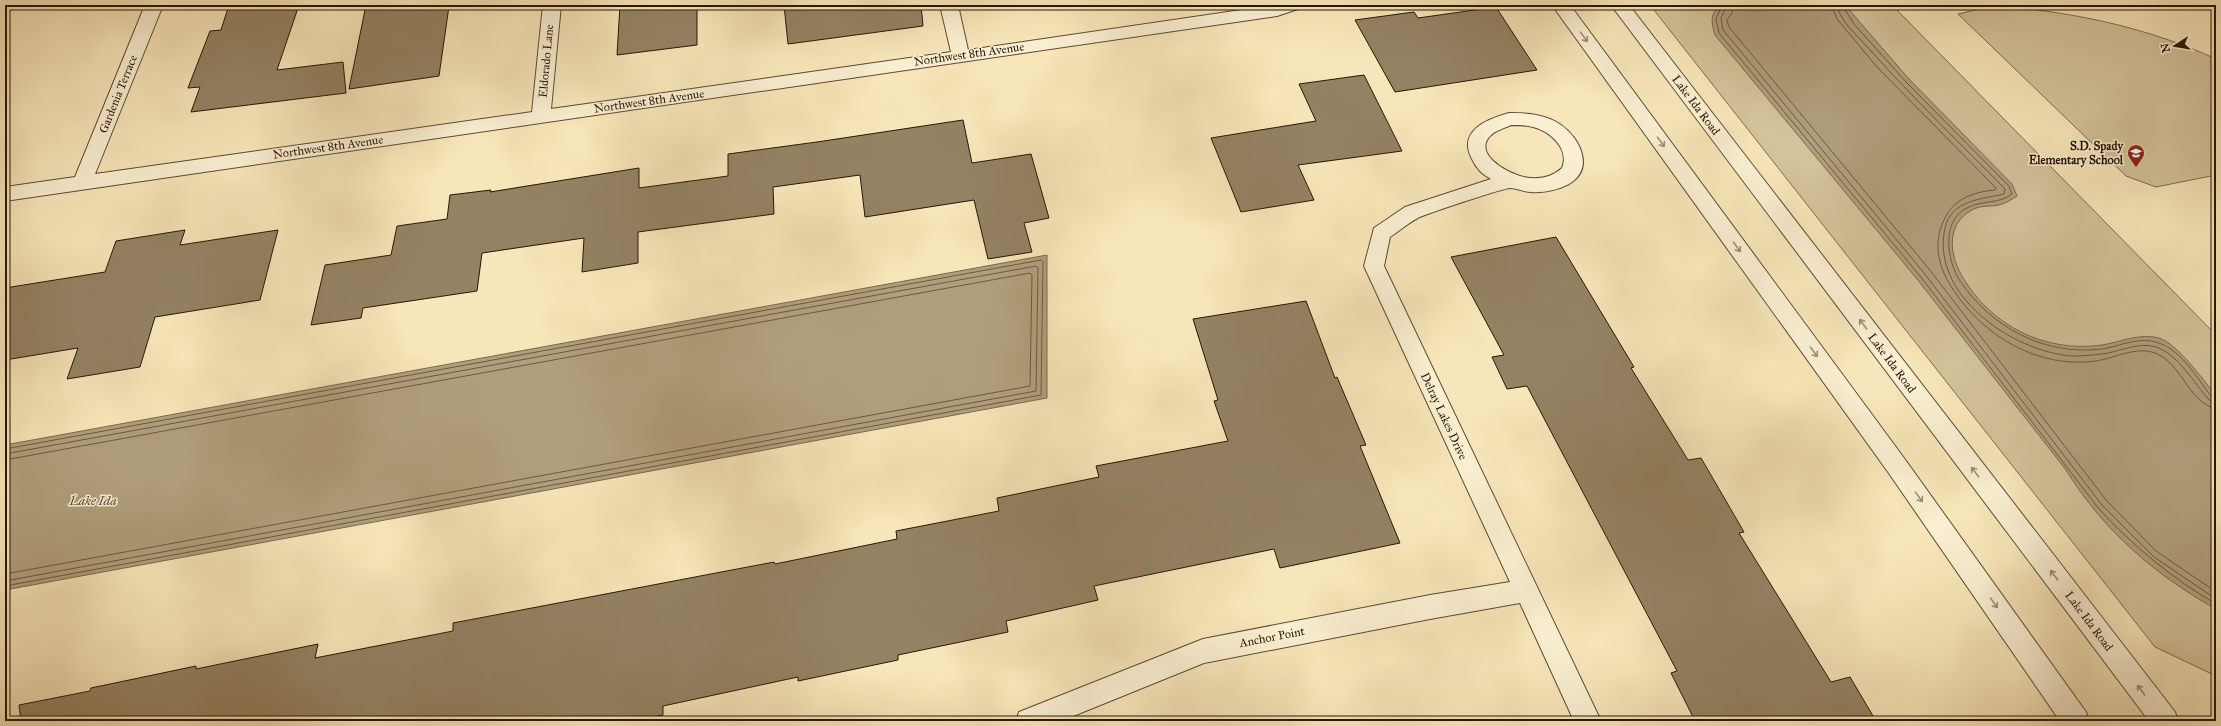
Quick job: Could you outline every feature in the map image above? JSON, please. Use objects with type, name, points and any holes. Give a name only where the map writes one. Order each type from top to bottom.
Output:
[{"type":"street","name":"Gardenia Terrace","points":[[82,183],[154,5]]},
{"type":"street","name":"Eldorado Lane","points":[[541,116],[552,5]]},
{"type":"street","points":[[949,5],[960,56]]},
{"type":"street","name":"Northwest 8th Avenue","points":[[5,194],[1277,11],[1292,5]]},
{"type":"street","points":[[1561,5],[1896,465],[2076,721]]},
{"type":"street","name":"Lake Ida Road","points":[[1620,5],[2165,721]]},
{"type":"street","points":[[1508,119],[1525,119],[1542,123],[1557,131],[1568,141],[1574,153],[1575,164],[1569,174],[1558,182],[1543,186],[1525,186],[1508,181],[1493,173],[1482,162],[1476,151],[1477,139],[1483,130],[1494,122],[1508,119]]},
{"type":"street","name":"Delray Lakes Drive","points":[[1508,181],[1412,212],[1381,234],[1374,266],[1588,721]]},
{"type":"street","name":"Anchor Point","points":[[1029,721],[1203,651],[1430,606],[1526,591]]},
{"type":"shaded area","points":[[1650,5],[1892,5],[2216,335],[2216,676],[2155,647]]},
{"type":"shaded area","points":[[2008,7],[2061,13],[2114,24],[2166,39],[2216,59],[2216,175],[2156,187],[2126,176],[1958,14],[1980,9]]},
{"type":"water","points":[[1720,5],[1845,5],[1909,79],[2012,184],[2017,196],[1999,205],[1975,208],[1972,210],[1958,223],[1952,240],[1954,258],[1962,276],[1974,294],[1988,309],[2004,322],[2022,332],[2040,340],[2060,345],[2102,345],[2137,337],[2159,338],[2182,354],[2216,395],[2216,609],[2194,596],[2151,566],[2096,512],[2066,470],[1917,279],[1715,35],[1712,18],[1714,12]]},
{"type":"water","name":"Lake Ida","points":[[1047,255],[1047,398],[5,590],[5,445]]},
{"type":"building","points":[[229,5],[299,5],[277,70],[343,62],[346,93],[191,112],[200,87],[188,88],[210,31],[221,30]]},
{"type":"building","points":[[366,5],[419,5],[419,10],[449,6],[439,76],[349,89]]},
{"type":"building","points":[[620,5],[697,5],[697,45],[617,55]]},
{"type":"building","points":[[784,5],[921,5],[923,26],[788,44]]},
{"type":"building","points":[[1496,7],[1537,70],[1395,92],[1355,20],[1414,12],[1418,18]]},
{"type":"building","points":[[1364,75],[1402,151],[1298,165],[1314,200],[1241,212],[1211,138],[1316,121],[1299,84]]},
{"type":"building","points":[[963,120],[972,163],[1031,154],[1049,218],[1024,223],[1032,252],[988,259],[974,200],[865,217],[860,175],[773,187],[774,214],[638,232],[638,263],[582,272],[584,238],[482,253],[477,291],[363,308],[361,318],[311,325],[325,265],[391,255],[397,226],[447,219],[450,195],[491,190],[490,192],[639,168],[639,188],[728,176],[728,154]]},
{"type":"building","points":[[185,230],[180,245],[278,230],[260,300],[155,317],[140,367],[67,379],[78,348],[5,360],[5,288],[105,272],[116,241]]},
{"type":"building","points":[[1556,237],[1634,367],[1631,368],[1688,460],[1701,458],[1744,532],[1739,533],[1831,682],[1850,677],[1876,721],[1695,721],[1671,673],[1677,671],[1527,386],[1507,389],[1492,357],[1504,355],[1451,257]]},
{"type":"building","points":[[1306,301],[1335,378],[1337,377],[1366,445],[1360,446],[1400,543],[1280,568],[1274,549],[1094,586],[1098,600],[1006,621],[1008,632],[898,655],[898,660],[798,681],[798,677],[663,706],[663,715],[630,721],[21,721],[19,705],[90,691],[91,688],[196,666],[196,669],[318,644],[315,658],[453,631],[453,623],[774,562],[775,564],[897,539],[896,531],[999,511],[997,498],[1099,477],[1096,466],[1228,441],[1214,401],[1218,400],[1193,319]]},
{"type":"place","name":"S.D. Spady Elementary School","points":[[2136,168]]}]
